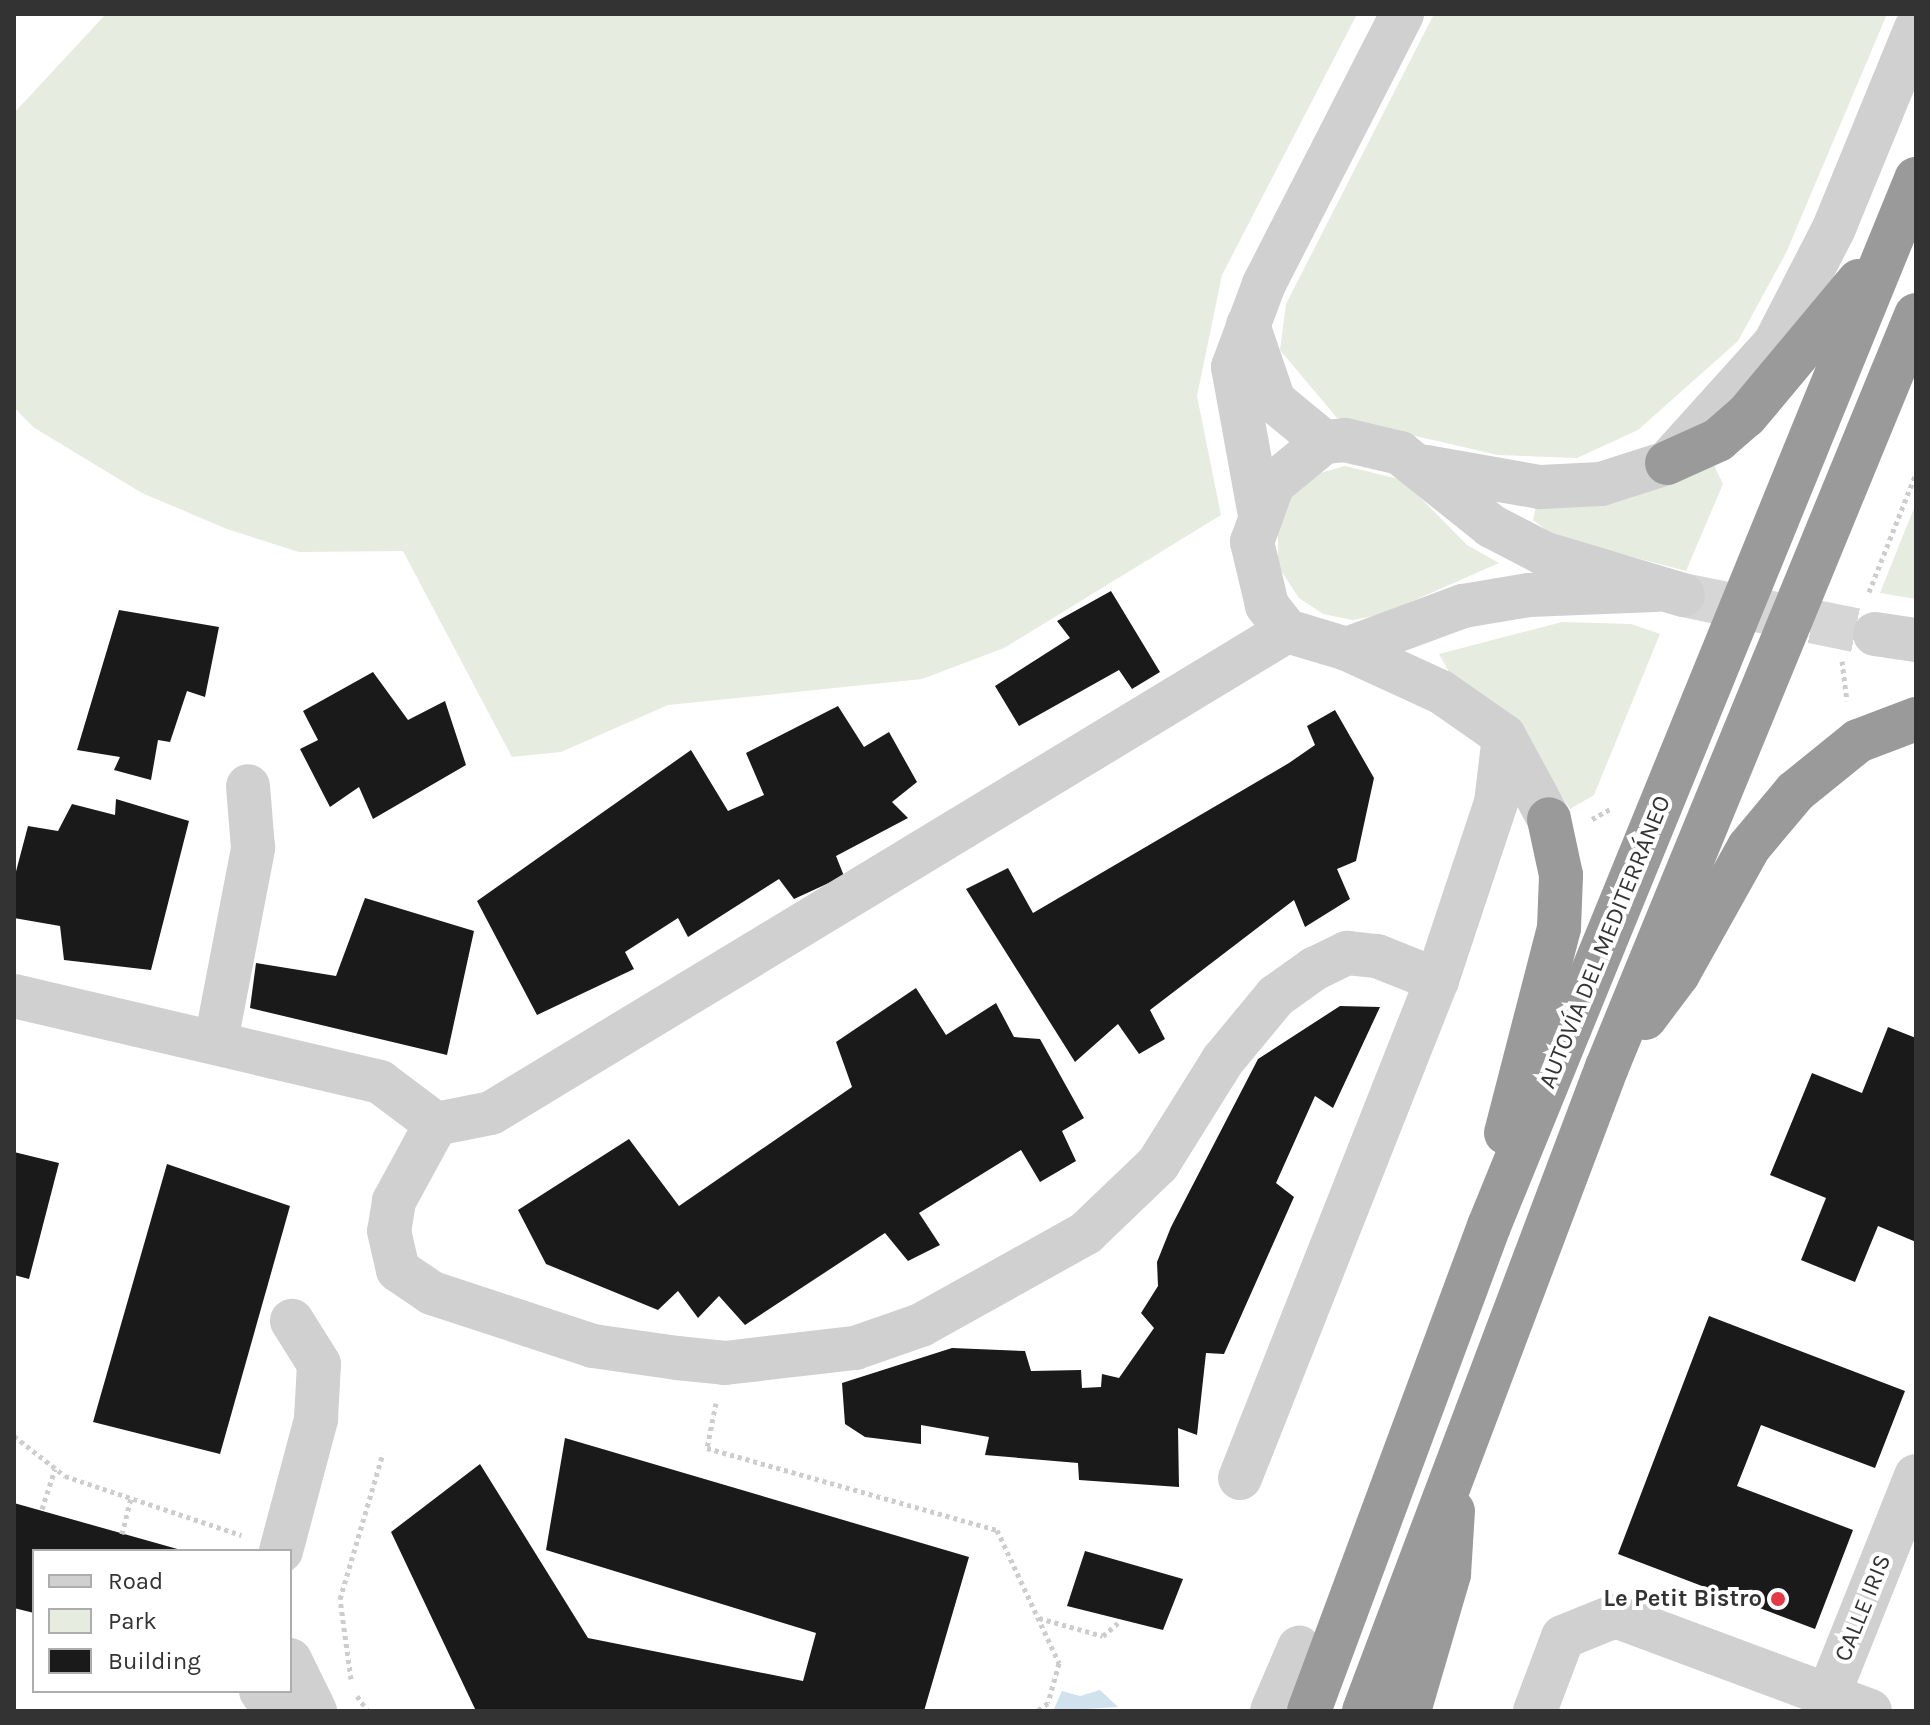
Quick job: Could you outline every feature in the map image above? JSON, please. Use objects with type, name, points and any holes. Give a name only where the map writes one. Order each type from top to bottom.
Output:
[{"type":"highway","name":"AUTOVÍA DEL MEDITERRÁNEO","points":[[1309,1711],[1489,1226],[1916,179]]},
{"type":"highway","points":[[1667,463],[1718,440],[1746,416],[1892,238]]},
{"type":"highway","name":"AUTOVÍA DEL MEDITERRÁNEO","points":[[1364,1711],[1607,1067],[1916,315]]},
{"type":"highway","points":[[1607,1067],[1678,974],[1749,847],[1795,792],[1858,741],[1916,719]]},
{"type":"highway","points":[[1489,1226],[1516,1078],[1559,928],[1561,875],[1549,819]]},
{"type":"highway","points":[[1409,1711],[1449,1574],[1456,1462]]},
{"type":"highway","points":[[1299,1648],[1381,1513]]},
{"type":"street","points":[[1402,14],[1247,323],[1233,367],[1259,510],[1255,574],[1287,631],[1347,649],[1441,692],[1504,736],[1549,819]]},
{"type":"street","points":[[1417,465],[1540,487],[1601,484],[1667,463],[1775,343],[1834,228],[1916,28]]},
{"type":"street","points":[[1247,323],[1274,401],[1324,442]]},
{"type":"street","points":[[1259,510],[1293,462],[1324,442],[1380,445],[1417,465],[1491,526],[1543,553],[1669,592],[1529,595],[1463,606],[1347,649]]},
{"type":"street","points":[[14,996],[380,1082],[436,1124],[491,1113],[1287,631]]},
{"type":"street","points":[[1240,1478],[1437,980],[1481,847],[1504,765],[1504,736]]},
{"type":"street","points":[[216,1041],[253,848],[248,786]]},
{"type":"street","points":[[1481,847],[1504,819],[1527,812],[1549,819]]},
{"type":"street","points":[[436,1124],[394,1201],[389,1254],[398,1270],[482,1315],[593,1346],[725,1363],[855,1348],[921,1325],[1086,1233],[1158,1164],[1223,1060],[1276,996],[1314,969],[1362,954],[1437,980]]},
{"type":"street","points":[[281,1549],[316,1419],[319,1364],[292,1321]]},
{"type":"street","name":"CALLE IRIS","points":[[1828,1696],[1916,1476]]},
{"type":"street","points":[[1535,1711],[1563,1637],[1615,1616],[1870,1711]]},
{"type":"street","points":[[1272,1711],[1299,1648]]},
{"type":"street","points":[[292,1664],[315,1711]]},
{"type":"street","points":[[262,1693],[275,1711]]},
{"type":"path","points":[[725,1363],[707,1448],[997,1530],[1059,1663],[1048,1703],[1037,1711]]},
{"type":"path","points":[[14,1436],[55,1469],[278,1549]]},
{"type":"path","points":[[368,1711],[340,1642],[340,1599],[383,1453]]},
{"type":"path","points":[[42,1509],[55,1469]]},
{"type":"path","points":[[122,1534],[131,1498]]},
{"type":"path","points":[[1038,1618],[1103,1636],[1119,1622]]},
{"type":"green space","points":[[106,14],[1357,14],[1222,275],[1197,396],[1221,515],[1004,648],[922,679],[668,705],[561,752],[512,757],[403,551],[299,552],[227,529],[142,493],[33,427],[14,407],[14,113]]},
{"type":"green space","points":[[1434,14],[1887,14],[1786,253],[1738,341],[1638,430],[1577,458],[1498,455],[1337,418],[1280,350],[1286,304]]},
{"type":"green space","points":[[1712,461],[1723,484],[1686,571],[1554,536],[1533,520],[1536,506]]},
{"type":"green space","points":[[1345,466],[1403,480],[1467,545],[1499,563],[1383,614],[1353,620],[1323,614],[1299,598],[1278,566],[1278,533],[1290,497],[1317,474]]},
{"type":"green space","points":[[1916,503],[1916,599],[1880,593]]},
{"type":"green space","points":[[1562,622],[1631,624],[1660,634],[1594,795],[1570,809],[1519,726],[1449,672],[1439,654]]},
{"type":"water","points":[[1100,1690],[1118,1707],[1053,1711],[1062,1691],[1080,1696]]},
{"type":"building","points":[[1111,591],[1160,672],[1132,689],[1119,670],[1019,726],[995,686],[1070,638],[1057,621]]},
{"type":"building","points":[[119,610],[219,627],[205,697],[187,691],[170,742],[158,740],[151,780],[114,770],[120,757],[77,750]]},
{"type":"building","points":[[373,672],[408,720],[445,701],[466,765],[373,819],[359,787],[330,807],[300,749],[318,740],[303,711]]},
{"type":"building","points":[[838,706],[864,747],[889,732],[917,782],[892,802],[908,818],[836,856],[844,876],[794,899],[779,879],[688,937],[678,918],[625,952],[634,969],[537,1015],[477,901],[691,750],[728,811],[764,795],[746,753]]},
{"type":"building","points":[[1335,710],[1374,778],[1356,861],[1337,869],[1350,899],[1305,927],[1294,900],[1150,1010],[1165,1039],[1139,1054],[1118,1024],[1075,1062],[966,889],[1008,868],[1033,913],[1289,763],[1315,745],[1307,726]]},
{"type":"building","points":[[116,799],[189,821],[151,970],[64,960],[60,926],[14,918],[14,879],[28,826],[58,831],[72,804],[115,815]]},
{"type":"building","points":[[365,898],[474,931],[447,1055],[250,1008],[256,963],[336,976]]},
{"type":"building","points":[[916,988],[946,1035],[996,1003],[1014,1037],[1040,1039],[1084,1118],[1062,1131],[1076,1161],[1040,1182],[1021,1150],[919,1213],[940,1245],[908,1261],[885,1233],[745,1325],[719,1296],[698,1318],[678,1291],[658,1310],[546,1264],[518,1210],[629,1139],[679,1206],[852,1087],[836,1042]]},
{"type":"building","points":[[1340,1006],[1380,1007],[1333,1108],[1315,1096],[1276,1183],[1294,1197],[1224,1354],[1206,1353],[1197,1435],[1178,1428],[1179,1487],[1079,1480],[1078,1463],[985,1455],[989,1437],[921,1425],[921,1444],[865,1437],[845,1424],[842,1383],[952,1348],[1025,1351],[1031,1371],[1081,1370],[1082,1388],[1101,1387],[1102,1374],[1119,1378],[1154,1328],[1141,1313],[1158,1286],[1157,1262],[1171,1227],[1258,1059]]},
{"type":"building","points":[[1888,1027],[1916,1038],[1916,1242],[1878,1226],[1855,1282],[1801,1260],[1826,1198],[1770,1175],[1812,1073],[1862,1093]]},
{"type":"building","points":[[14,1152],[59,1163],[29,1279],[14,1275]]},
{"type":"building","points":[[167,1164],[290,1206],[220,1454],[93,1422]]},
{"type":"building","points":[[1709,1316],[1905,1391],[1875,1468],[1761,1425],[1737,1486],[1853,1530],[1815,1629],[1618,1554]]},
{"type":"building","points":[[565,1438],[969,1557],[924,1711],[476,1711],[391,1532],[480,1464],[588,1638],[803,1681],[816,1633],[546,1550]]},
{"type":"building","points":[[14,1503],[177,1549],[32,1549],[32,1612],[14,1608]]},
{"type":"building","points":[[1085,1551],[1183,1579],[1163,1630],[1067,1606]]},
{"type":"tunnel","points":[[1683,595],[1875,634]]},
{"type":"place","name":"Le Petit Bistro","points":[[1778,1599]]}]
